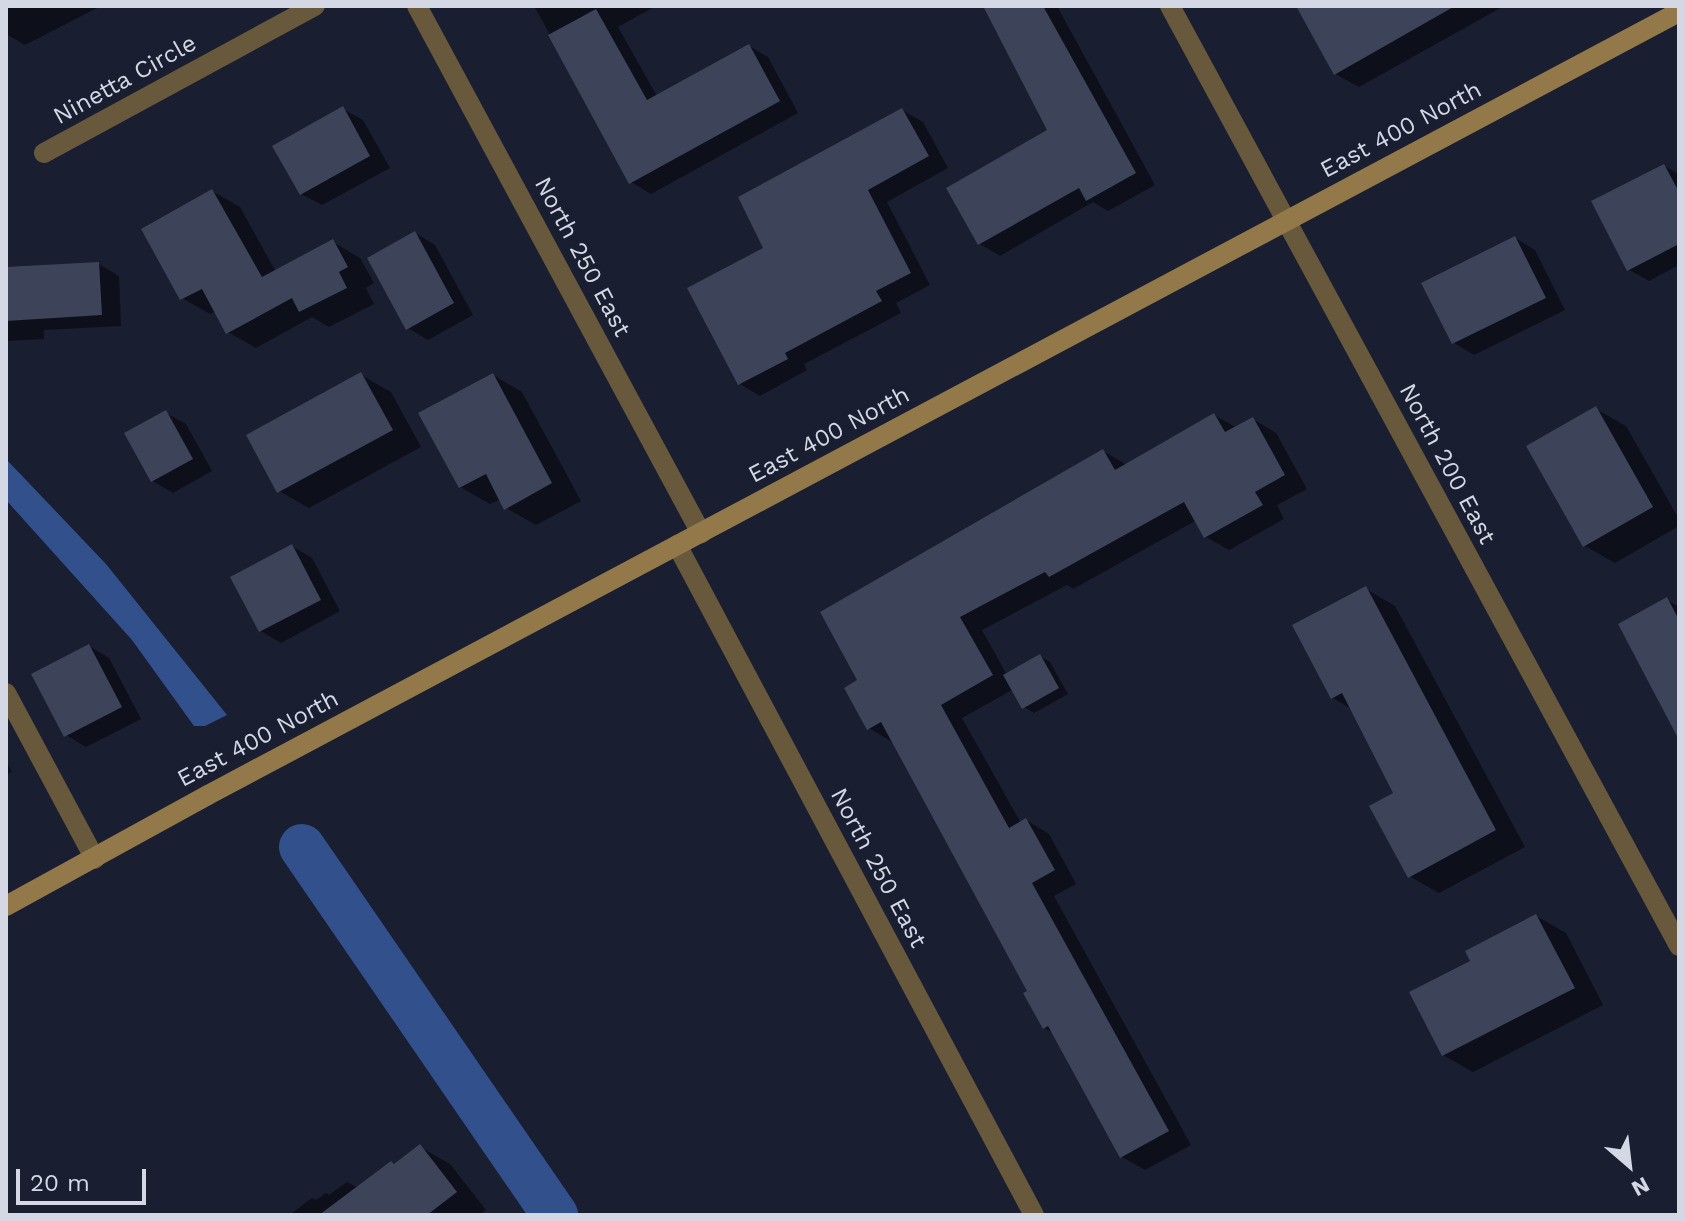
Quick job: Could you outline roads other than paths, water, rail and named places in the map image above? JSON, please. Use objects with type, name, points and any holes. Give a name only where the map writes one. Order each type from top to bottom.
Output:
[{"type":"main road","name":"East 400 North","points":[[6,906],[208,795],[1679,12]]},
{"type":"street","name":"Ninetta Circle","points":[[44,153],[315,6]]},
{"type":"street","name":"North 250 East","points":[[417,6],[701,533]]},
{"type":"street","name":"North 200 East","points":[[1170,6],[1679,946]]},
{"type":"street","name":"North 250 East","points":[[677,545],[1034,1215]]},
{"type":"street","points":[[6,693],[95,859]]},
{"type":"water","points":[[6,459],[106,564],[227,715],[205,726],[194,726],[132,640],[6,500]]},
{"type":"waterway","points":[[302,847],[555,1215]]}]
